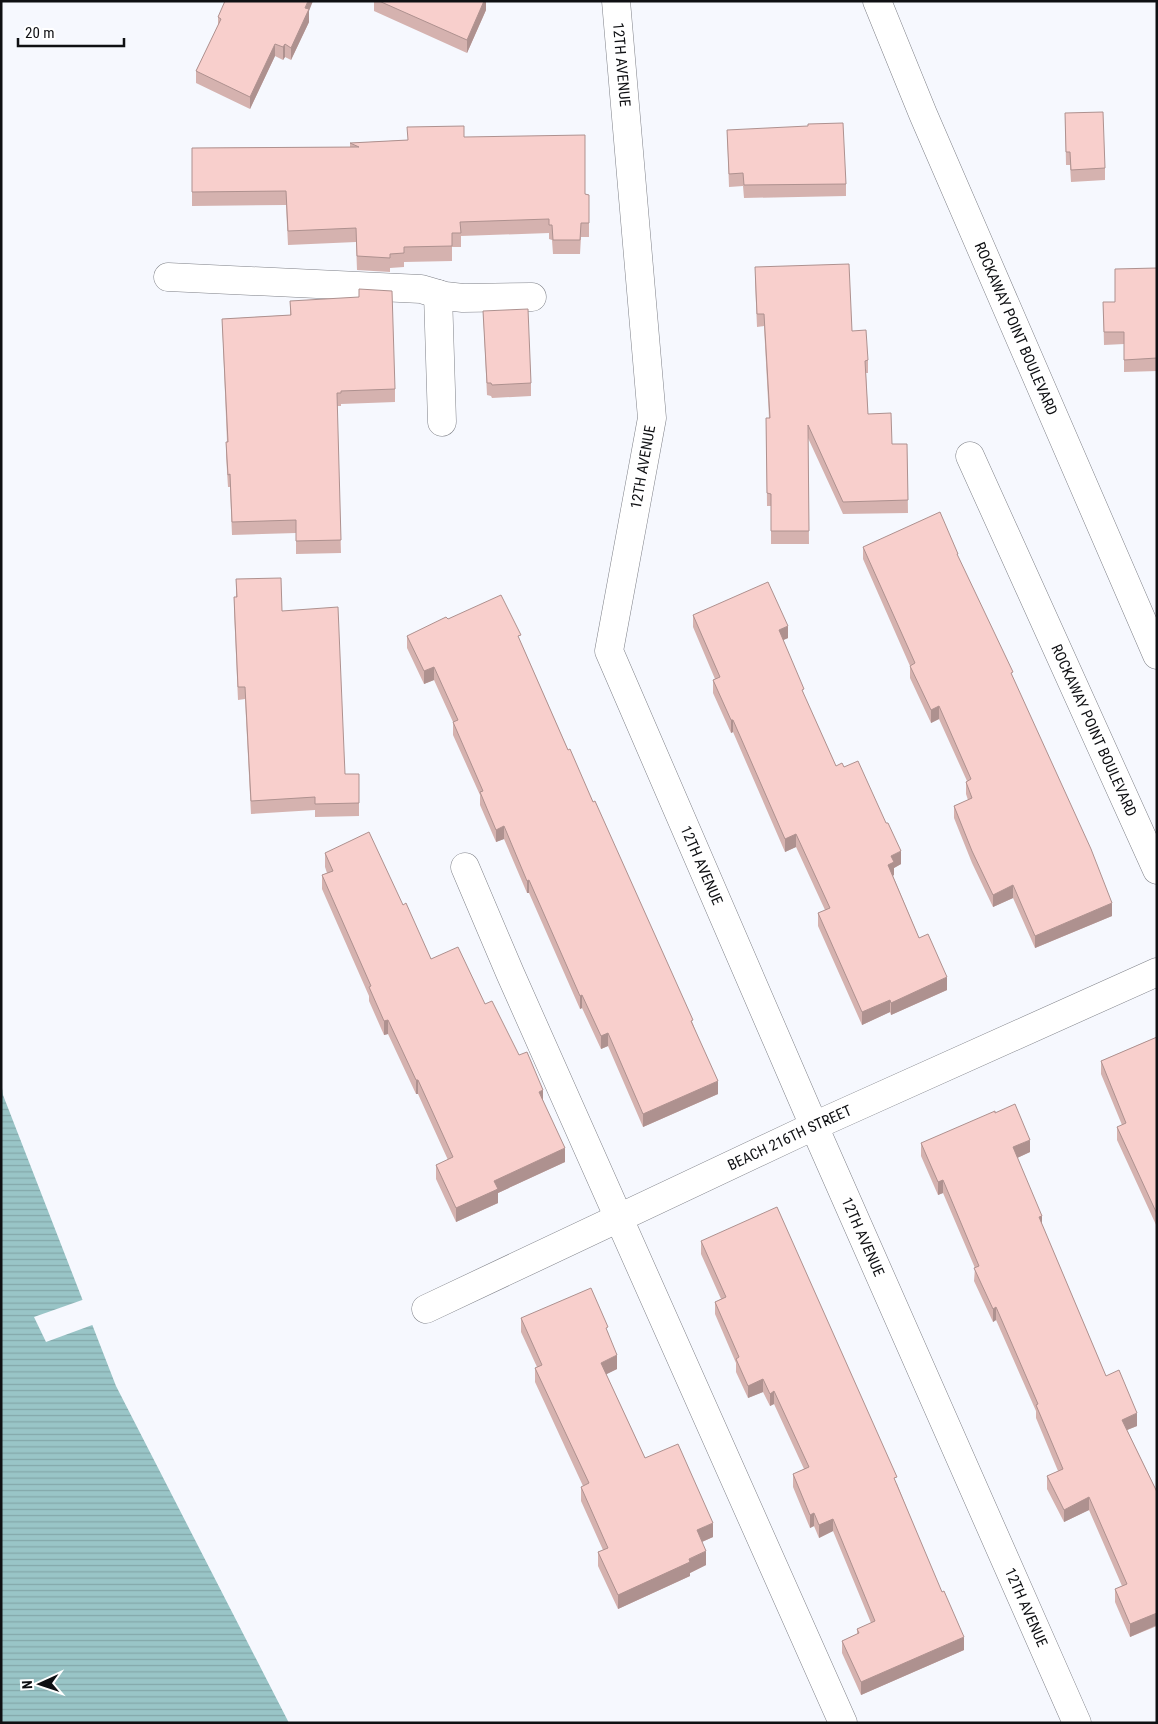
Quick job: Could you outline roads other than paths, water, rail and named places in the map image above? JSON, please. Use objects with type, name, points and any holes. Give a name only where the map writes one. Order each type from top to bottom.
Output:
[{"type":"street","name":"12TH AVENUE","points":[[616,1],[652,418],[609,651],[814,1126],[1077,1723]]},
{"type":"street","name":"ROCKAWAY POINT BOULEVARD","points":[[876,1],[1157,655]]},
{"type":"street","points":[[168,277],[421,289],[463,298],[532,296]]},
{"type":"street","points":[[438,294],[442,422]]},
{"type":"street","name":"ROCKAWAY POINT BOULEVARD","points":[[970,456],[1157,870]]},
{"type":"street","points":[[465,867],[842,1723]]},
{"type":"street","name":"BEACH 216TH STREET","points":[[426,1309],[814,1126],[1157,972]]},
{"type":"water","points":[[1,1081],[3,1095],[116,1386],[289,1723],[1,1723]]}]
